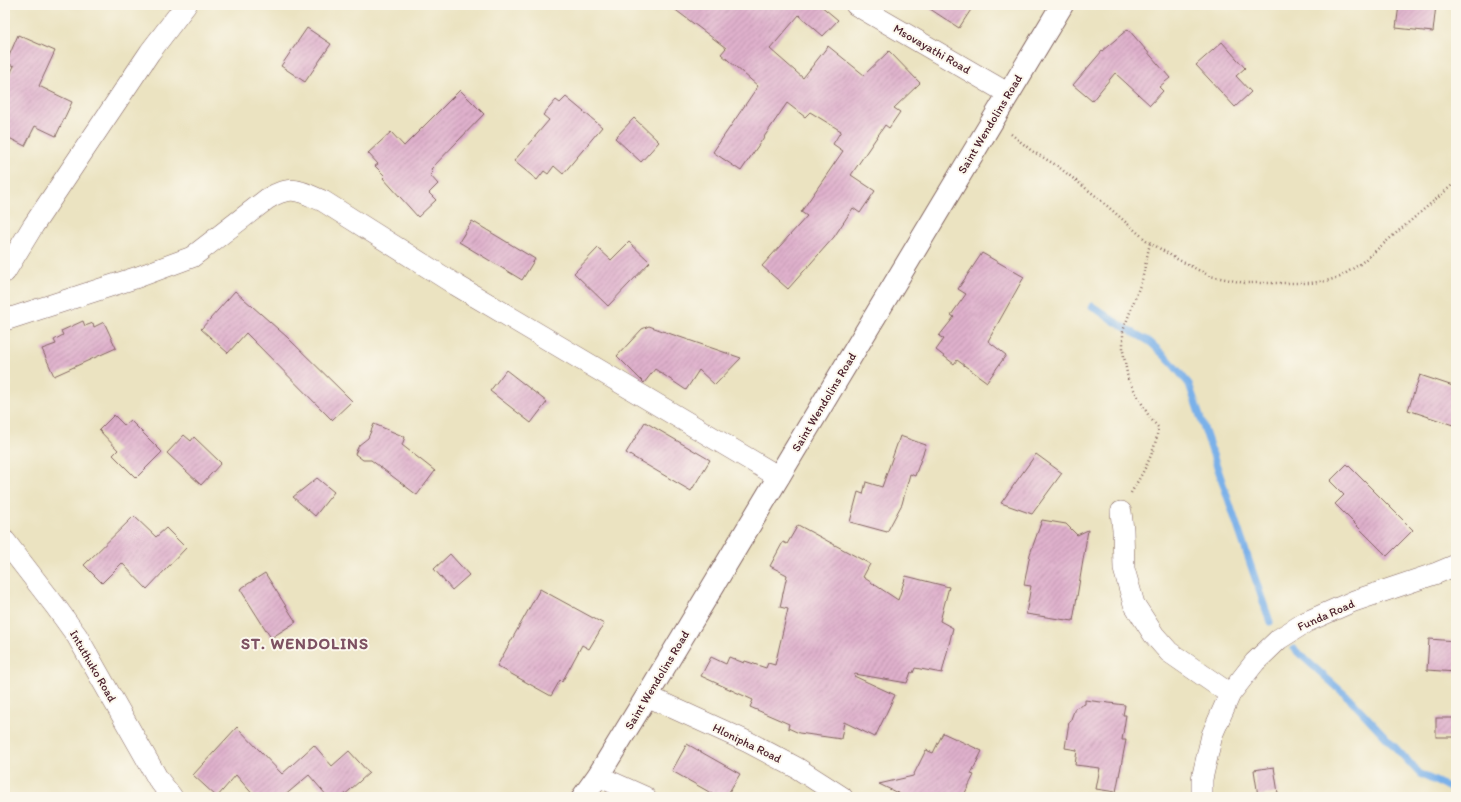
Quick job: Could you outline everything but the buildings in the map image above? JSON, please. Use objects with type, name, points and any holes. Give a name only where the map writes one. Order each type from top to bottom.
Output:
[{"type":"street","points":[[5,272],[33,226],[150,52],[186,5]]},
{"type":"street","name":"Msovayathi Road","points":[[856,5],[1008,94]]},
{"type":"street","name":"Saint Wendolins Road","points":[[583,797],[598,776],[647,696],[1062,5]]},
{"type":"street","points":[[5,320],[138,277],[192,257],[267,199],[286,190],[301,191],[323,201],[456,285],[778,477]]},
{"type":"street","points":[[1121,512],[1124,569],[1134,604],[1154,635],[1169,652],[1230,694]]},
{"type":"street","name":"Intuthuko Road","points":[[5,541],[77,636],[158,779],[172,797]]},
{"type":"street","name":"Funda Road","points":[[1202,797],[1202,779],[1212,735],[1230,694],[1255,662],[1279,639],[1306,622],[1354,601],[1437,573],[1456,565]]},
{"type":"street","name":"Hlonipha Road","points":[[647,696],[748,742],[797,768],[842,797]]},
{"type":"street","points":[[598,776],[645,797]]},
{"type":"path","points":[[995,117],[1012,136],[1032,151],[1056,165],[1150,243],[1210,276],[1245,283],[1326,282],[1340,277],[1360,264],[1456,182]]},
{"type":"path","points":[[1121,512],[1150,459],[1157,439],[1158,428],[1150,418],[1128,379],[1123,351],[1123,331],[1142,280],[1150,243]]},
{"type":"waterway","points":[[1092,306],[1117,323],[1150,342],[1170,361],[1189,384],[1270,622]]},
{"type":"waterway","points":[[1294,649],[1350,699],[1420,774],[1456,791]]},
{"type":"district","name":"ST. WENDOLINS","points":[[305,643]]}]
